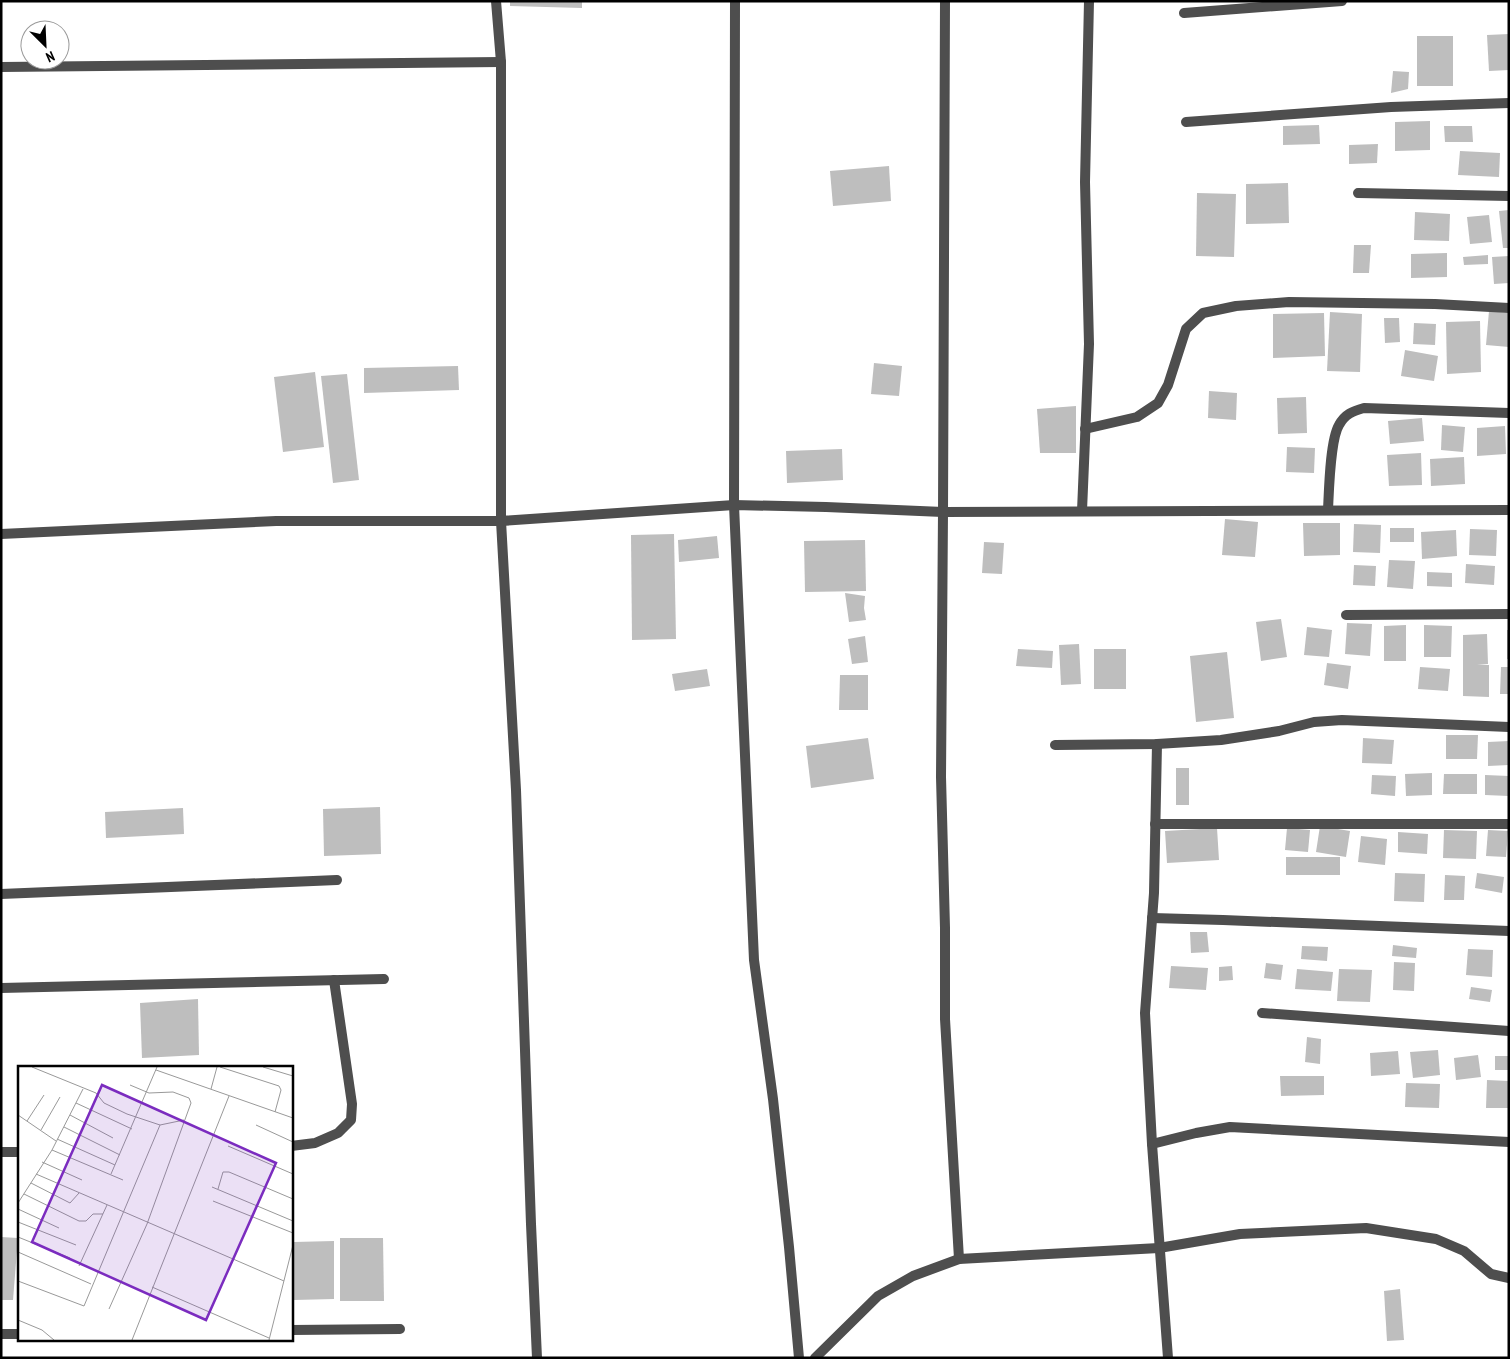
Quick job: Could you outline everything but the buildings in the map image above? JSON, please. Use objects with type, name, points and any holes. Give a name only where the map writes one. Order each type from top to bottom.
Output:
[{"type":"street","points":[[496,1],[501,62],[501,521],[516,790],[530,1214],[538,1358]]},
{"type":"street","points":[[735,1],[734,505],[754,960],[775,1119],[799,1358]]},
{"type":"street","points":[[944,1],[941,777],[945,928],[945,1019],[959,1259]]},
{"type":"street","points":[[1082,511],[1088,344],[1085,182],[1089,1]]},
{"type":"street","points":[[1184,13],[1342,1]]},
{"type":"street","points":[[1,67],[501,62]]},
{"type":"street","points":[[1186,122],[1391,107],[1509,103]]},
{"type":"street","points":[[1358,194],[1509,196]]},
{"type":"street","points":[[1085,429],[1137,417],[1158,403],[1168,385],[1186,329],[1203,313],[1236,306],[1289,302],[1435,304],[1509,308]]},
{"type":"street","points":[[1328,510],[1333,448],[1338,426],[1345,416],[1352,411],[1364,408],[1509,413]]},
{"type":"street","points":[[1,534],[276,521],[501,521],[734,505],[943,512],[1509,510]]},
{"type":"street","points":[[1346,615],[1509,614]]},
{"type":"street","points":[[1055,744],[1157,744],[1221,740],[1279,731],[1314,722],[1333,721],[1509,727]]},
{"type":"street","points":[[1157,744],[1152,918],[1145,1013],[1152,1144],[1168,1358]]},
{"type":"street","points":[[1155,824],[1509,824]]},
{"type":"street","points":[[1,894],[337,880]]},
{"type":"street","points":[[1152,918],[1509,931]]},
{"type":"street","points":[[1,988],[384,979]]},
{"type":"street","points":[[292,1146],[315,1143],[338,1133],[351,1120],[352,1104],[334,980]]},
{"type":"street","points":[[1262,1013],[1509,1031]]},
{"type":"street","points":[[1152,1144],[1230,1127],[1509,1142]]},
{"type":"street","points":[[1,1152],[18,1152]]},
{"type":"street","points":[[815,1358],[878,1296],[913,1276],[959,1259],[1159,1248],[1240,1234],[1366,1228],[1436,1239],[1464,1251],[1491,1274],[1509,1278]]},
{"type":"street","points":[[292,1330],[400,1329]]},
{"type":"street","points":[[1,1334],[18,1334]]}]
